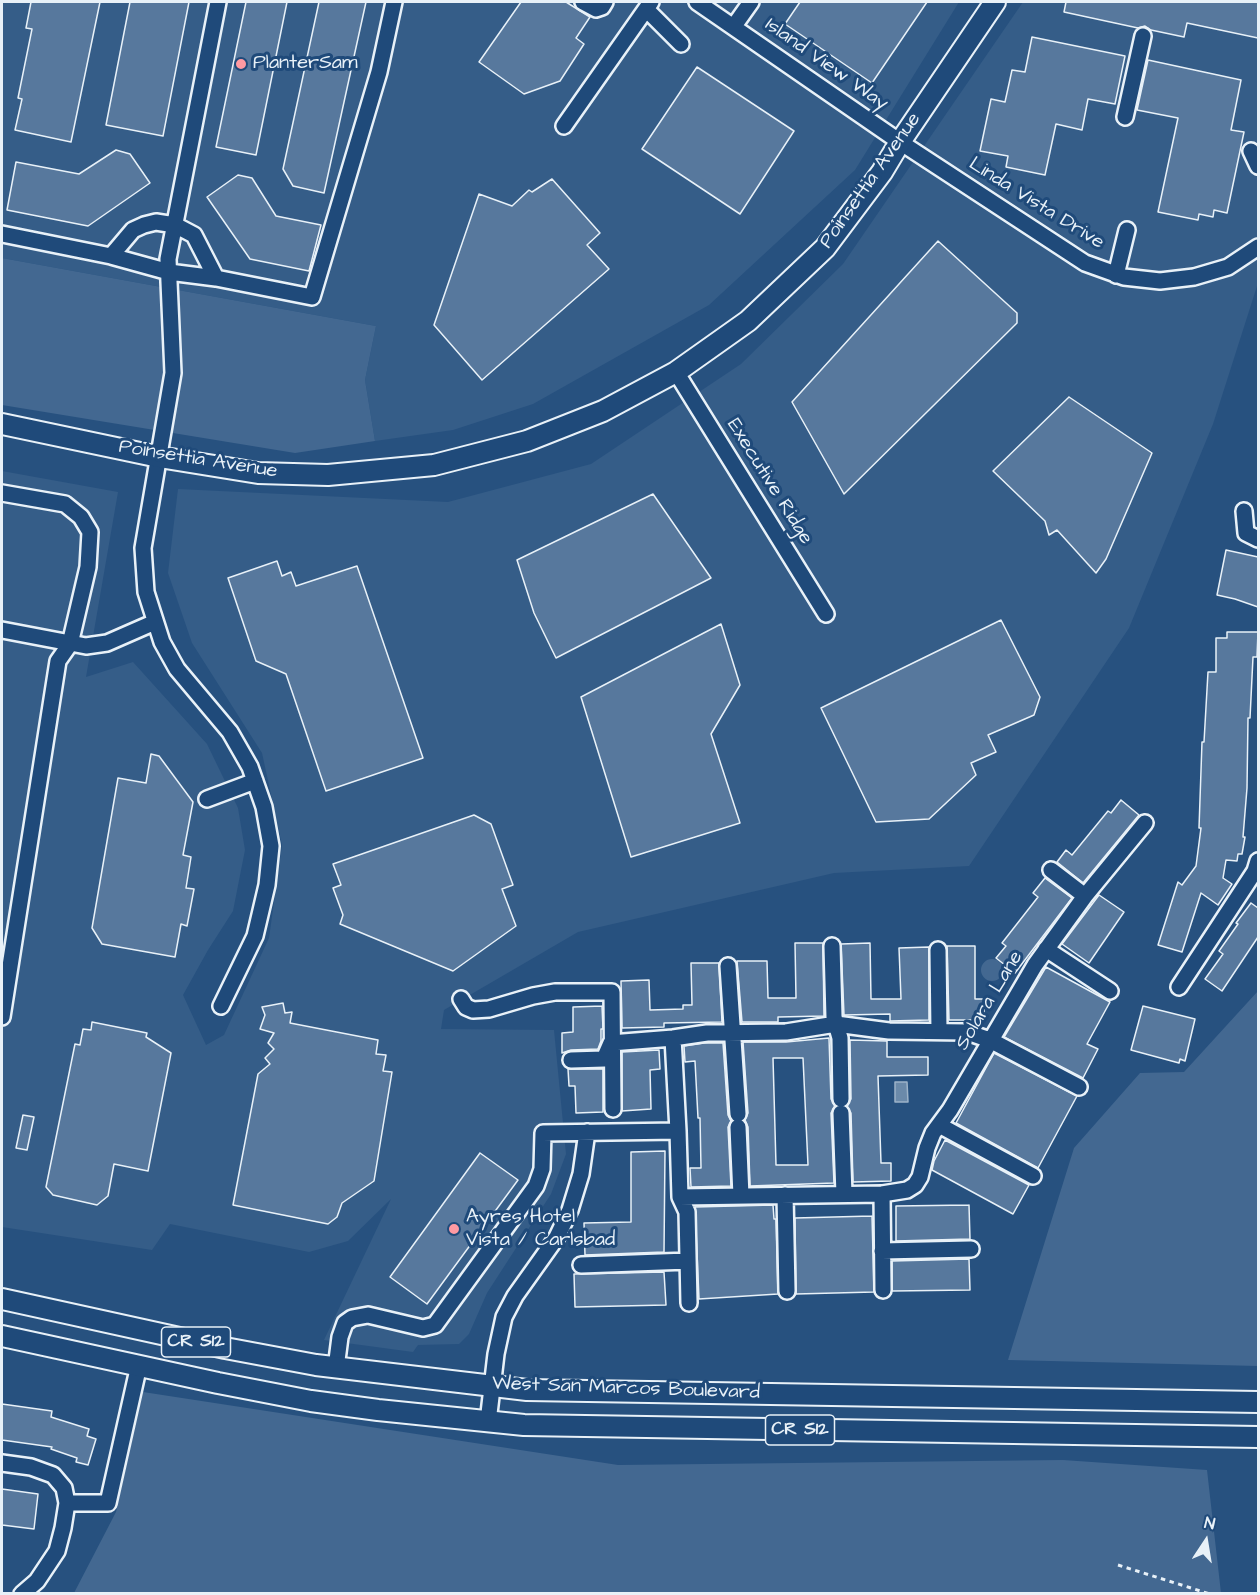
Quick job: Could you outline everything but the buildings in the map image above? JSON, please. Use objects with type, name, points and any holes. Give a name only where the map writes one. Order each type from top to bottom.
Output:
[{"type":"main road","name":"Poinsettia Avenue","points":[[2,424],[159,457],[258,473],[328,475],[434,465],[527,441],[603,411],[676,372],[748,321],[825,248],[882,172],[995,2]]},
{"type":"main road","name":"West San Marcos Boulevard","points":[[2,1299],[225,1348],[336,1368],[538,1390],[1258,1402]]},
{"type":"main road","name":"West San Marcos Boulevard","points":[[2,1336],[311,1401],[524,1425],[1258,1437]]},
{"type":"street","points":[[218,2],[168,259],[173,373],[143,548],[146,592],[162,642],[177,669],[230,732],[250,767],[264,807],[271,846],[267,885],[255,936],[221,1006]]},
{"type":"street","points":[[2,234],[111,256],[169,272],[216,278],[312,297],[379,72],[394,2]]},
{"type":"street","points":[[583,2],[596,9],[602,7],[605,2]]},
{"type":"street","name":"Island View Way","points":[[697,2],[900,142]]},
{"type":"street","points":[[734,26],[751,2]]},
{"type":"street","points":[[564,126],[648,5],[681,44]]},
{"type":"street","points":[[1125,117],[1143,36]]},
{"type":"street","name":"Linda Vista Drive","points":[[900,142],[1085,263],[1124,278],[1160,281],[1194,278],[1228,267],[1258,247]]},
{"type":"street","points":[[1251,151],[1258,166]]},
{"type":"street","points":[[111,256],[133,230],[156,222],[175,225],[194,235],[216,278]]},
{"type":"street","points":[[1116,274],[1127,230]]},
{"type":"street","name":"Executive Ridge","points":[[676,372],[826,614]]},
{"type":"street","points":[[2,492],[65,504],[81,517],[90,531],[88,567],[70,644],[58,661],[2,1017]]},
{"type":"street","points":[[1244,511],[1246,533],[1258,538]]},
{"type":"street","points":[[2,630],[86,646],[107,643],[156,622]]},
{"type":"street","points":[[207,799],[255,781]]},
{"type":"street","name":"Solara Lane","points":[[680,1197],[882,1194],[907,1190],[915,1185],[920,1177],[933,1133],[950,1110],[1046,949],[1084,896],[1145,823]]},
{"type":"street","points":[[1179,987],[1256,871],[1258,861]]},
{"type":"street","points":[[1051,870],[1084,896]]},
{"type":"street","points":[[832,946],[834,1017],[840,1038],[844,1194]]},
{"type":"street","points":[[1046,949],[1110,991]]},
{"type":"street","points":[[938,950],[939,1031]]},
{"type":"street","points":[[728,966],[730,1024],[734,1032],[741,1196]]},
{"type":"street","points":[[461,999],[466,1008],[489,1009],[555,992],[612,992],[613,1109]]},
{"type":"street","points":[[611,1043],[707,1033],[786,1032],[836,1024],[889,1031],[967,1032],[990,1040],[1079,1087]]},
{"type":"street","points":[[673,1038],[680,1197],[687,1212],[689,1303]]},
{"type":"street","points":[[571,1060],[604,1059],[611,1043]]},
{"type":"street","points":[[939,1125],[1033,1176]]},
{"type":"street","points":[[336,1368],[340,1336],[345,1323],[352,1318],[368,1315],[423,1328],[435,1325],[536,1186],[542,1168],[543,1133],[678,1131]]},
{"type":"street","points":[[488,1422],[499,1335],[504,1317],[515,1296],[557,1237],[570,1210],[581,1174],[587,1132]]},
{"type":"street","points":[[882,1194],[883,1290]]},
{"type":"street","points":[[785,1195],[787,1291]]},
{"type":"street","points":[[882,1251],[971,1249]]},
{"type":"street","points":[[581,1265],[688,1261]]},
{"type":"street","points":[[66,1495],[108,1503],[139,1365]]},
{"type":"street","points":[[2,1463],[31,1467],[53,1475],[66,1495],[63,1528],[57,1551],[37,1581],[22,1593]]},
{"type":"path","points":[[1118,1565],[1210,1593]]},
{"type":"shaded area","points":[[2,2],[959,2],[855,170],[709,305],[533,404],[453,430],[375,441],[365,380],[376,326],[2,258]]},
{"type":"shaded area","points":[[1023,2],[1258,2],[1258,283],[1213,424],[1129,628],[969,866],[834,873],[578,932],[444,1010],[441,1029],[554,1030],[566,1154],[551,1194],[487,1293],[469,1334],[459,1344],[418,1345],[413,1352],[324,1340],[391,1199],[348,1241],[309,1252],[170,1224],[152,1250],[2,1227],[2,471],[118,492],[86,677],[133,662],[207,744],[238,808],[245,850],[233,911],[183,995],[206,1045],[224,1035],[269,938],[282,845],[262,753],[192,643],[168,573],[178,489],[448,502],[591,464],[741,364],[843,264]]},
{"type":"shaded area","points":[[2,258],[376,326],[365,380],[375,441],[295,453],[2,405]]},
{"type":"shaded area","points":[[992,959],[1000,962],[1003,970],[1000,978],[992,981],[984,978],[981,970],[984,962]]},
{"type":"shaded area","points":[[1258,991],[1258,1366],[1008,1360],[1074,1148],[1140,1073],[1184,1072]]},
{"type":"shaded area","points":[[895,1082],[907,1082],[908,1102],[895,1102]]},
{"type":"shaded area","points":[[143,1392],[618,1465],[1063,1460],[1207,1470],[1221,1593],[74,1593],[116,1512]]},
{"type":"place","name":"PlanterSam","points":[[241,64]]},
{"type":"place","name":"Ayres Hotel Vista / Carlsbad","points":[[454,1229]]}]
